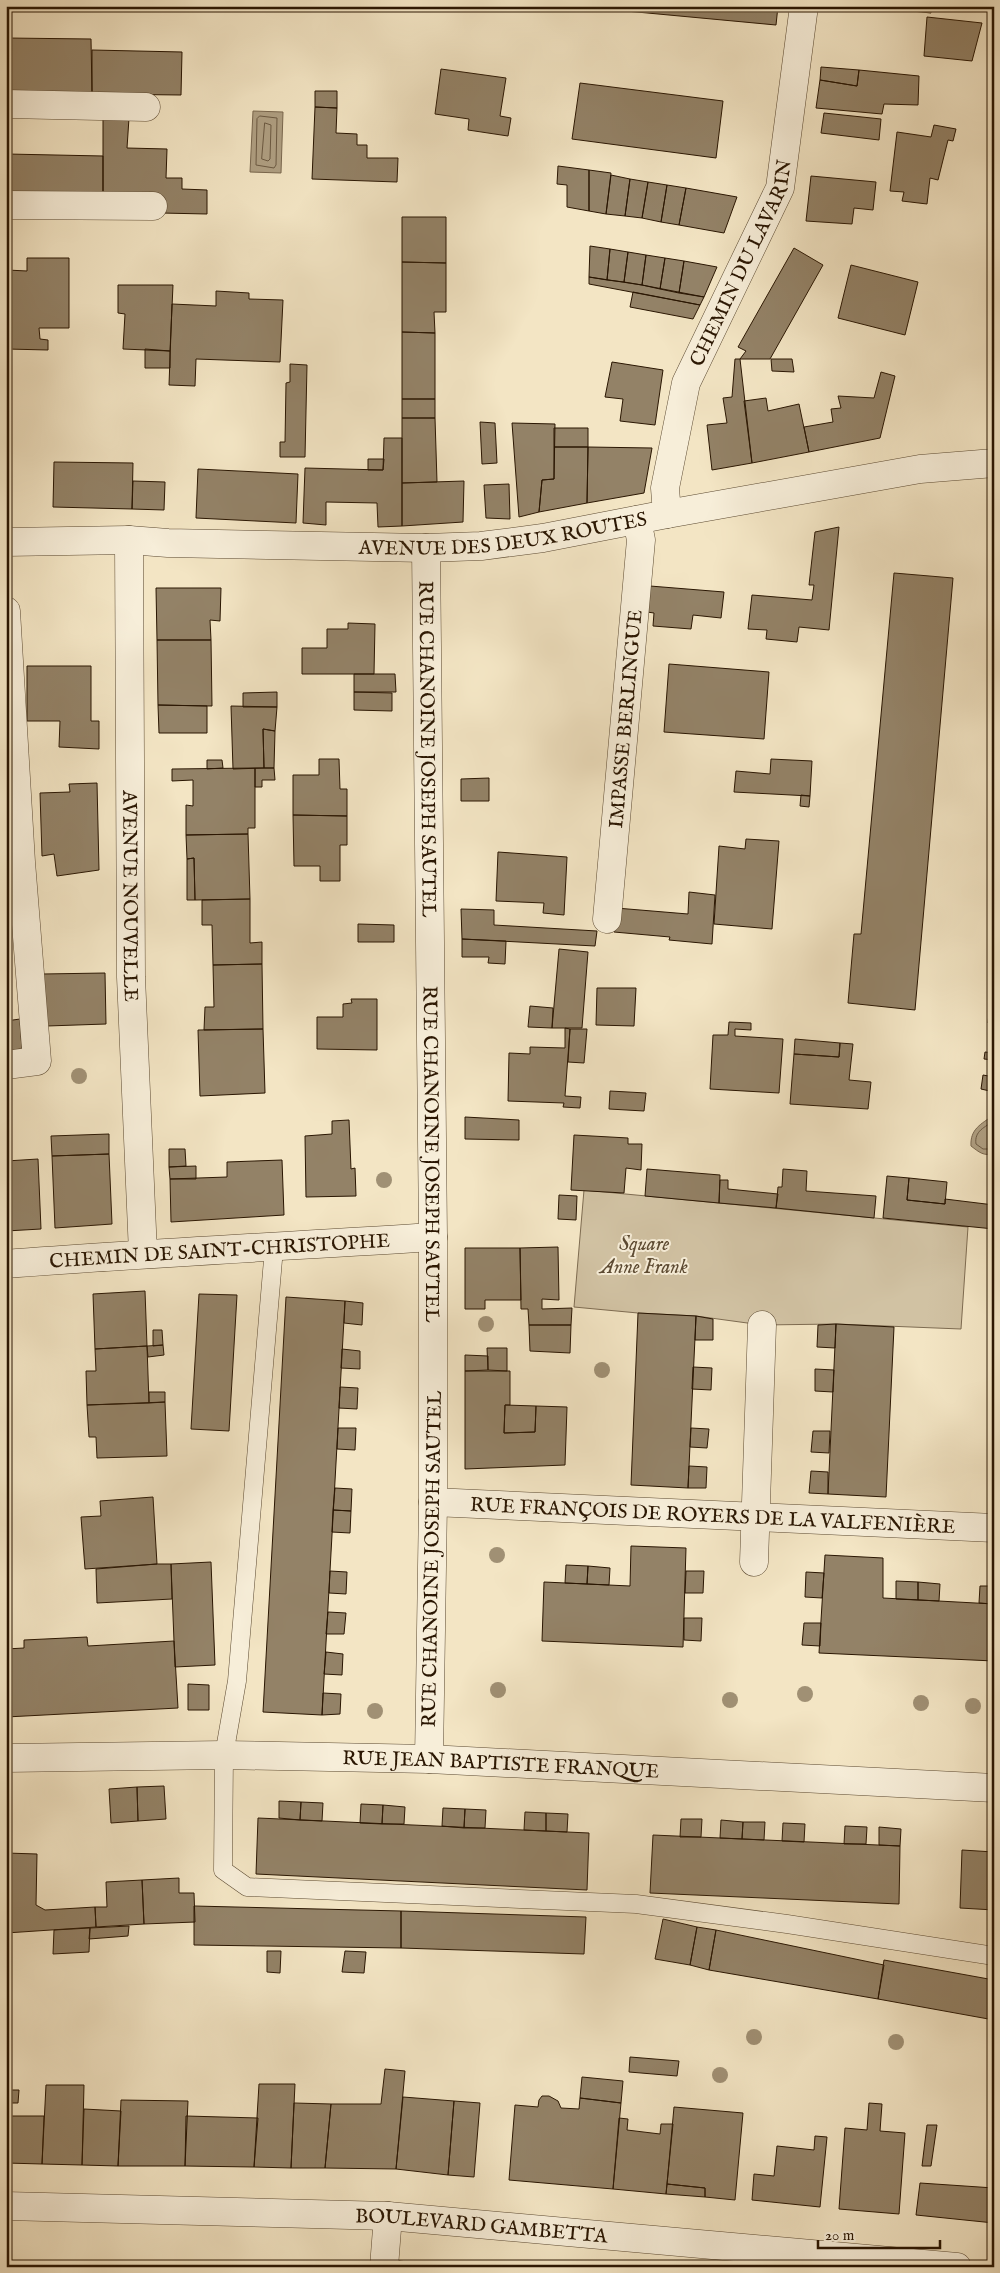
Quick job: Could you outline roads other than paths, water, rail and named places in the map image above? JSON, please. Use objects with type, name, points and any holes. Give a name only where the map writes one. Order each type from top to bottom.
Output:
[{"type":"street","name":"CHEMIN DU LAVARIN","points":[[667,514],[665,488],[686,383],[780,188],[804,6]]},
{"type":"street","points":[[6,104],[146,107]]},
{"type":"street","points":[[6,205],[153,206]]},
{"type":"street","name":"AVENUE DES DEUX ROUTES","points":[[6,542],[129,540],[426,548],[481,546],[543,538],[667,514],[920,470],[994,463]]},
{"type":"street","name":"IMPASSE BERLINGUE","points":[[607,919],[641,540],[638,520]]},
{"type":"street","name":"AVENUE NOUVELLE","points":[[129,540],[132,978],[143,1253]]},
{"type":"street","name":"RUE CHANOINE JOSEPH SAUTEL","points":[[426,548],[433,1237],[433,1502],[429,1759]]},
{"type":"street","points":[[6,611],[14,863],[37,1061],[6,1065]]},
{"type":"street","name":"CHEMIN DE SAINT-CHRISTOPHE","points":[[6,1264],[143,1253],[274,1248],[433,1237]]},
{"type":"street","points":[[754,1562],[762,1325]]},
{"type":"street","name":"RUE FRANÇOIS DE ROYERS DE LA VALFENIÈRE","points":[[433,1502],[994,1528]]},
{"type":"street","name":"RUE JEAN BAPTISTE FRANQUE","points":[[6,1758],[224,1755],[429,1759],[994,1788]]},
{"type":"street","name":"BOULEVARD GAMBETTA","points":[[6,2206],[388,2216],[957,2267]]},
{"type":"street","points":[[384,2267],[388,2216]]},
{"type":"lane","points":[[274,1248],[237,1681],[224,1755],[223,1870],[247,1887],[636,1904],[787,1924],[994,1956]]},
{"type":"water","points":[[253,111],[283,112],[281,173],[250,172]]},
{"type":"water","points":[[994,1115],[994,1153],[984,1154],[971,1146],[972,1135],[977,1128]]},
{"type":"park label","name":"Square Anne Frank","points":[[644,1254]]}]
